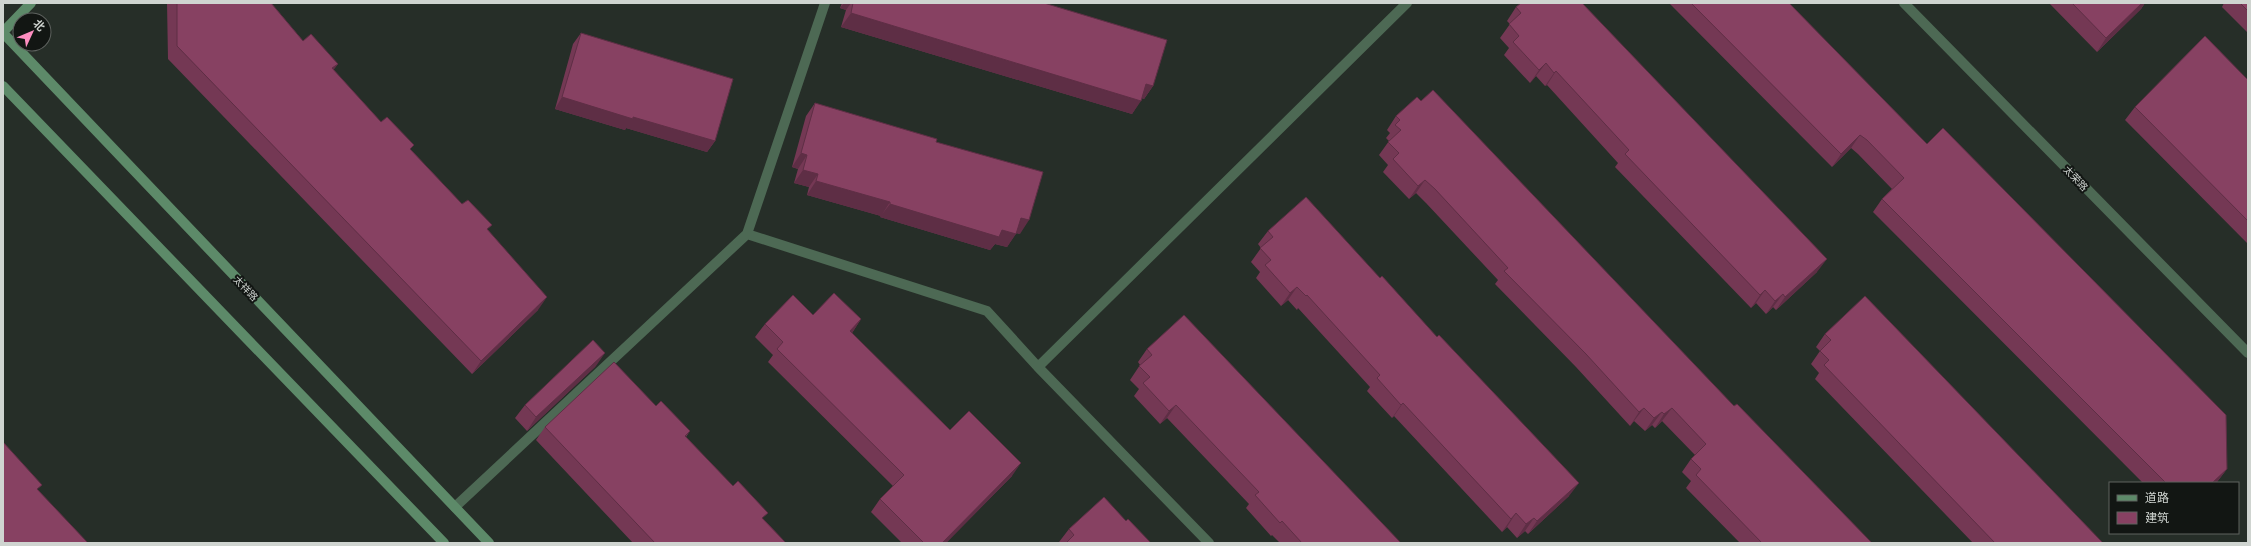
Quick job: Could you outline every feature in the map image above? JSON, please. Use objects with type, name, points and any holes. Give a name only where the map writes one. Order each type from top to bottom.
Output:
[{"type":"street","points":[[3,33],[31,3]]},
{"type":"street","points":[[455,507],[748,234],[825,3]]},
{"type":"street","points":[[1038,367],[1407,3]]},
{"type":"street","name":"太荣路","points":[[1904,3],[2248,353]]},
{"type":"street","name":"太祥路","points":[[3,33],[489,543]]},
{"type":"street","points":[[3,86],[444,543]]},
{"type":"street","points":[[748,234],[987,311],[1038,367],[1210,543]]},
{"type":"building","points":[[177,3],[271,3],[303,41],[311,34],[338,64],[332,68],[381,122],[387,117],[414,145],[410,149],[462,204],[468,200],[492,225],[487,229],[547,297],[481,361],[177,46]]},
{"type":"building","points":[[853,3],[1044,3],[1167,40],[1153,86],[1146,84],[1141,101],[851,13]]},
{"type":"building","points":[[1521,3],[1582,3],[1827,259],[1785,297],[1783,294],[1775,301],[1765,290],[1760,295],[1625,154],[1629,150],[1556,71],[1554,73],[1546,63],[1539,70],[1513,42],[1519,36],[1509,24],[1521,13],[1516,7]]},
{"type":"building","points":[[1691,3],[1789,3],[1927,144],[1943,128],[2226,415],[2227,469],[2213,482],[2165,482],[1882,199],[1904,178],[1867,140],[1860,135],[1841,154]]},
{"type":"building","points":[[2072,3],[2142,3],[2106,38]]},
{"type":"building","points":[[2240,3],[2248,3],[2248,11]]},
{"type":"building","points":[[581,33],[733,79],[715,141],[633,117],[633,119],[562,97]]},
{"type":"building","points":[[2205,36],[2248,80],[2248,221],[2135,107]]},
{"type":"building","points":[[1433,90],[1734,406],[1737,404],[1872,543],[1762,543],[1696,475],[1701,469],[1691,459],[1706,444],[1672,408],[1664,414],[1662,412],[1654,418],[1644,408],[1639,412],[1586,354],[1504,271],[1508,268],[1435,189],[1425,180],[1418,186],[1393,159],[1399,153],[1388,142],[1401,130],[1395,125],[1400,120],[1396,116],[1417,97],[1421,101]]},
{"type":"building","points":[[815,103],[937,139],[936,142],[1043,172],[1029,220],[1021,218],[1016,234],[1002,230],[999,237],[890,204],[890,202],[816,181],[818,174],[803,170],[807,155],[801,153]]},
{"type":"building","points":[[1306,197],[1380,278],[1382,276],[1437,337],[1439,335],[1579,483],[1537,521],[1534,518],[1526,524],[1516,513],[1511,519],[1403,403],[1401,405],[1377,378],[1380,375],[1307,295],[1306,296],[1297,287],[1290,293],[1265,265],[1271,260],[1260,248],[1273,237],[1268,231]]},
{"type":"building","points":[[834,293],[861,319],[850,331],[950,430],[969,411],[1021,463],[942,543],[924,543],[880,499],[904,475],[777,349],[783,342],[765,324],[793,295],[813,315]]},
{"type":"building","points":[[1865,296],[2103,543],[1995,543],[1824,365],[1829,360],[1820,351],[1831,340],[1825,334]]},
{"type":"building","points":[[1184,315],[1401,543],[1302,543],[1282,521],[1280,523],[1255,495],[1259,492],[1176,405],[1169,411],[1143,383],[1150,377],[1139,366],[1152,355],[1147,349]]},
{"type":"building","points":[[593,340],[605,353],[536,417],[525,405]]},
{"type":"building","points":[[614,362],[656,406],[661,401],[690,431],[685,436],[733,486],[738,481],[768,513],[762,518],[786,543],[655,543],[545,427]]},
{"type":"building","points":[[3,442],[42,485],[37,489],[88,543],[3,543]]},
{"type":"building","points":[[1104,497],[1126,521],[1128,519],[1151,543],[1066,543],[1074,535],[1069,529]]}]
